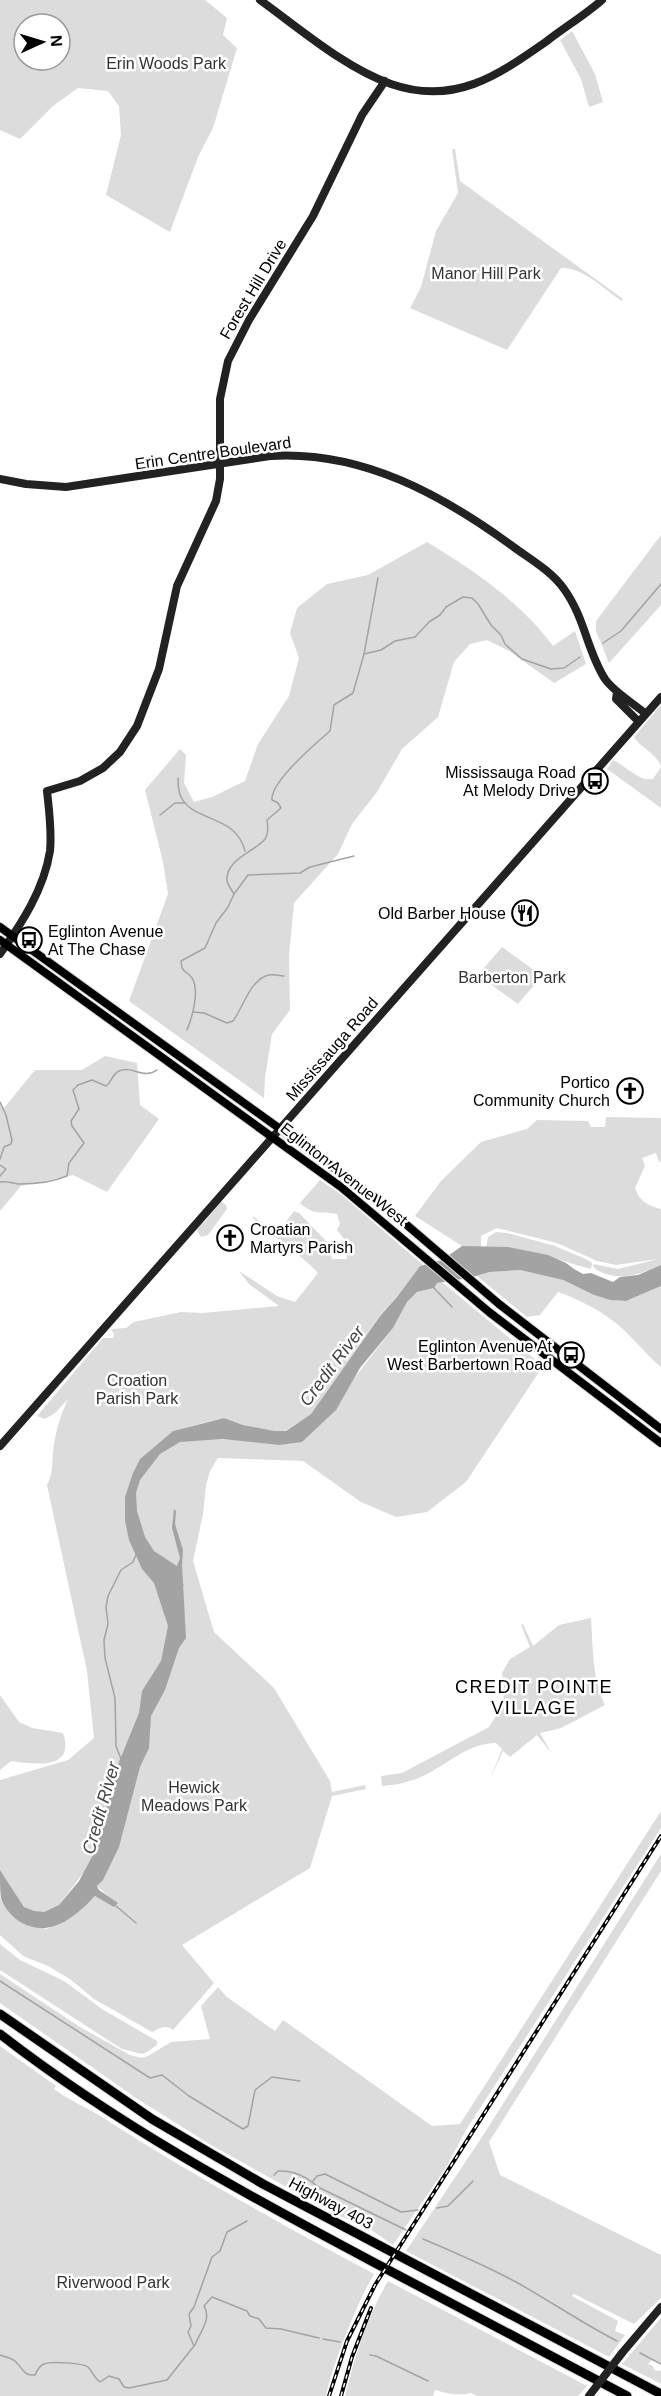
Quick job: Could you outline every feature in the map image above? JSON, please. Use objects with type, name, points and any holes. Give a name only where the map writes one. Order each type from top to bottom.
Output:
[{"type":"highway","name":"Highway 403","points":[[0,2014],[152,2119],[263,2184],[661,2394]]},
{"type":"highway","name":"Highway 403","points":[[0,2034],[78,2090],[254,2199],[627,2396]]},
{"type":"main road","name":"Eglinton Avenue West","points":[[0,927],[281,1127],[373,1196],[499,1304],[661,1429]]},
{"type":"main road","name":"Eglinton Avenue West","points":[[3,942],[341,1187],[489,1312],[595,1395],[661,1443]]},
{"type":"street","points":[[260,0],[342,58],[385,81],[412,89],[436,91],[461,88],[483,81],[510,67],[602,0]]},
{"type":"street","name":"Forest Hill Drive","points":[[13,936],[26,914],[47,862],[50,831],[47,791],[80,782],[103,768],[120,752],[137,726],[159,669],[177,586],[216,501],[220,463],[220,399],[223,378],[233,349],[313,216],[362,115],[385,81]]},
{"type":"street","name":"Erin Centre Boulevard","points":[[0,479],[26,484],[66,487],[285,455],[328,457],[382,472],[462,511],[548,572],[559,583],[577,611],[597,666],[617,693],[623,694],[646,714]]},
{"type":"street","name":"Erin Centre Boulevard","points":[[617,693],[616,699],[639,722]]},
{"type":"street","name":"Mississauga Road","points":[[0,1446],[661,697]]},
{"type":"street","points":[[0,954],[3,942],[13,936]]},
{"type":"street","points":[[590,2396],[622,2353],[661,2307]]},
{"type":"green space","name":"Erin Woods Park","points":[[0,0],[205,0],[227,18],[223,35],[237,48],[213,128],[198,157],[170,232],[106,195],[121,135],[119,106],[108,91],[78,88],[53,106],[20,139],[0,130]]},
{"type":"green space","points":[[572,31],[595,74],[603,102],[589,107],[581,79],[560,40]]},
{"type":"green space","name":"Manor Hill Park","points":[[452,149],[455,149],[460,181],[623,299],[622,301],[585,275],[569,268],[561,268],[507,350],[410,308],[421,287],[436,231],[458,193]]},
{"type":"green space","points":[[661,535],[661,605],[609,663],[596,631],[596,621]]},
{"type":"green space","points":[[427,542],[462,564],[511,601],[553,646],[575,631],[586,664],[554,683],[509,651],[487,640],[470,644],[454,662],[438,717],[402,749],[377,792],[352,824],[338,854],[294,903],[289,956],[290,1010],[272,1034],[264,1098],[129,1001],[168,894],[163,862],[145,790],[180,749],[186,755],[184,783],[194,802],[212,797],[245,781],[258,744],[289,696],[299,658],[290,633],[297,608],[327,584],[368,575]]},
{"type":"green space","points":[[661,705],[661,767],[656,758],[634,737]]},
{"type":"green space","points":[[613,760],[638,776],[653,779],[661,767],[661,808],[607,769]]},
{"type":"green space","name":"Barberton Park","points":[[502,947],[542,976],[518,1004],[478,975]]},
{"type":"green space","points":[[105,1056],[137,1063],[140,1105],[159,1119],[107,1192],[73,1175],[21,1186],[0,1211],[0,1104],[4,1108],[35,1070],[82,1070]]},
{"type":"green space","points":[[606,1117],[661,1118],[661,1161],[659,1162],[656,1153],[642,1158],[645,1166],[635,1188],[639,1197],[645,1202],[661,1209],[661,1265],[628,1276],[602,1273],[594,1268],[593,1264],[618,1269],[658,1259],[616,1265],[597,1261],[557,1243],[497,1228],[481,1236],[481,1248],[462,1246],[415,1216],[441,1181],[481,1142],[527,1129],[537,1120],[588,1121],[591,1127],[605,1127]]},
{"type":"green space","name":"Hewick Meadows Park","points":[[320,1180],[343,1196],[423,1265],[380,1315],[311,1414],[285,1431],[243,1425],[224,1418],[173,1431],[140,1459],[140,1480],[157,1457],[180,1442],[216,1439],[279,1445],[352,1381],[393,1328],[407,1302],[417,1292],[434,1288],[436,1283],[442,1282],[543,1366],[466,1482],[427,1512],[396,1517],[361,1502],[303,1461],[218,1458],[210,1471],[193,1561],[214,1632],[274,1688],[330,1781],[332,1792],[365,1785],[366,1789],[332,1796],[310,1868],[182,1945],[214,1983],[173,2030],[165,2027],[152,2032],[94,1999],[70,1979],[48,1966],[23,1956],[0,1935],[0,1897],[5,1907],[46,1929],[72,1917],[95,1896],[114,1906],[115,1901],[83,1873],[59,1905],[44,1912],[34,1912],[24,1907],[0,1870],[0,1780],[68,1760],[94,1738],[87,1671],[47,1485],[60,1418],[68,1399],[55,1413],[45,1419],[37,1416],[103,1338],[113,1338],[114,1334],[111,1329],[126,1328],[134,1322],[181,1312],[203,1313],[279,1306],[249,1284],[239,1271],[277,1296],[295,1302],[318,1273],[253,1216],[277,1233],[294,1211],[299,1213],[329,1244],[332,1259],[347,1259],[344,1239],[337,1230],[340,1224],[337,1214],[314,1211],[300,1203]]},
{"type":"green space","points":[[221,1201],[227,1209],[208,1235],[201,1237],[196,1229]]},
{"type":"green space","points":[[496,1232],[555,1246],[588,1260],[592,1263],[591,1269],[527,1251],[486,1248],[488,1237]]},
{"type":"green space","points":[[520,1270],[563,1280],[610,1300],[626,1301],[661,1286],[661,1367],[617,1324],[581,1302],[558,1292],[540,1315],[527,1317],[477,1276],[490,1272]]},
{"type":"green space","points":[[591,1618],[595,1674],[605,1705],[561,1728],[540,1733],[552,1754],[537,1735],[510,1757],[503,1751],[490,1779],[502,1749],[496,1743],[486,1744],[467,1751],[418,1778],[382,1786],[381,1776],[402,1773],[489,1727],[503,1705],[502,1673],[510,1659],[530,1647],[521,1625],[523,1624],[533,1646],[559,1625]]},
{"type":"green space","points":[[0,1695],[19,1722],[32,1728],[63,1733],[65,1745],[63,1754],[58,1759],[41,1763],[11,1761],[0,1770]]},
{"type":"green space","points":[[661,1811],[661,1828],[466,2130],[447,2166],[393,2245],[367,2227],[335,2214],[211,2145],[139,2100],[0,2003],[0,1974],[80,2027],[130,2055],[141,2058],[171,2042],[210,2039],[201,2006],[218,1987],[227,1997],[275,2031],[283,2020],[432,2126],[460,2124]]},
{"type":"green space","points":[[661,1854],[661,1871],[489,2142],[500,2175],[661,2255],[661,2298],[634,2324],[574,2294],[572,2296],[618,2321],[615,2331],[625,2335],[609,2357],[406,2251],[482,2137]]},
{"type":"green space","points":[[0,1944],[20,1960],[64,1981],[102,2009],[157,2041],[157,2045],[142,2054],[122,2049],[0,1970]]},
{"type":"green space","name":"Riverwood Park","points":[[0,2046],[56,2086],[54,2089],[66,2097],[238,2199],[374,2274],[346,2334],[326,2396],[0,2396]]},
{"type":"green space","points":[[388,2281],[587,2386],[578,2396],[477,2396],[471,2393],[453,2394],[435,2390],[433,2396],[345,2396],[362,2337]]},
{"type":"green space","points":[[661,2318],[661,2363],[652,2360],[648,2364],[653,2366],[654,2370],[661,2371],[661,2384],[622,2364]]},
{"type":"shaded area","name":"Credit River","points":[[462,1246],[508,1247],[548,1255],[583,1274],[591,1273],[613,1282],[620,1277],[638,1275],[661,1265],[661,1286],[626,1301],[610,1300],[563,1280],[520,1270],[490,1272],[437,1283],[434,1288],[417,1292],[407,1302],[393,1328],[360,1368],[336,1410],[302,1442],[279,1445],[222,1439],[180,1442],[160,1454],[140,1480],[136,1493],[137,1511],[145,1537],[154,1551],[177,1566],[180,1558],[172,1528],[174,1509],[176,1511],[175,1524],[183,1550],[186,1638],[179,1648],[165,1690],[151,1716],[149,1748],[140,1767],[119,1847],[103,1880],[97,1886],[99,1890],[118,1903],[114,1907],[95,1896],[71,1918],[53,1927],[33,1927],[22,1923],[12,1916],[2,1902],[0,1870],[24,1907],[34,1911],[44,1912],[59,1905],[79,1881],[93,1855],[119,1762],[139,1713],[142,1691],[161,1661],[168,1626],[154,1583],[142,1569],[129,1540],[125,1521],[125,1497],[140,1459],[173,1431],[224,1418],[243,1425],[286,1431],[311,1414],[380,1316],[420,1266],[442,1260]]},
{"type":"waterway","points":[[364,654],[378,578]]},
{"type":"waterway","points":[[603,643],[621,631],[661,584]]},
{"type":"waterway","points":[[187,1030],[193,1011],[195,990],[192,978],[182,968],[181,961],[205,948],[216,923],[234,894],[227,881],[231,867],[265,839],[268,832],[267,820],[281,808],[272,800],[273,792],[295,763],[330,731],[334,705],[353,693],[364,654],[381,650],[395,641],[415,637],[446,607],[463,597],[472,598],[478,604],[505,644],[522,659],[551,669],[564,668],[580,657]]},
{"type":"waterway","points":[[178,778],[180,795],[187,805],[233,831],[240,839],[245,851]]},
{"type":"waterway","points":[[160,815],[175,803],[184,803]]},
{"type":"waterway","points":[[234,894],[248,875],[300,873],[310,867],[354,856]]},
{"type":"waterway","points":[[194,1012],[204,1013],[227,1023],[233,1021],[257,982],[269,975],[284,976]]},
{"type":"waterway","points":[[0,1182],[37,1183],[67,1176],[69,1163],[84,1143],[72,1126],[71,1121],[79,1109],[73,1090],[78,1085],[92,1080],[106,1086],[117,1072],[124,1070],[147,1074],[157,1070]]},
{"type":"waterway","points":[[0,1102],[6,1115],[12,1140],[11,1144],[4,1147],[0,1159]]},
{"type":"waterway","points":[[0,1165],[6,1169],[0,1176]]},
{"type":"waterway","points":[[434,1288],[452,1307]]},
{"type":"waterway","points":[[121,1759],[116,1746],[115,1698],[105,1658],[104,1640],[108,1624],[106,1607],[108,1596],[121,1570],[133,1562],[136,1555]]},
{"type":"waterway","name":"Credit River","points":[[161,1561],[175,1574],[179,1585]]},
{"type":"waterway","points":[[116,1906],[136,1923]]},
{"type":"waterway","points":[[0,1981],[150,2078],[162,2075],[189,2096],[243,2129],[248,2126],[255,2090],[272,2077],[300,2081]]},
{"type":"waterway","points":[[274,2175],[278,2171],[300,2174],[318,2187],[406,2230]]},
{"type":"waterway","points":[[313,2181],[317,2176],[325,2174],[401,2212],[418,2210]]},
{"type":"waterway","points":[[437,2208],[448,2206],[473,2181]]},
{"type":"waterway","points":[[0,2355],[13,2360],[31,2375],[35,2375],[38,2368],[44,2364],[59,2363],[88,2367],[100,2382],[109,2376],[119,2379],[124,2387],[129,2388],[167,2380],[194,2346],[188,2332],[191,2326],[189,2314],[194,2307],[212,2257],[220,2251],[227,2232],[247,2221]]},
{"type":"waterway","points":[[423,2239],[516,2282],[617,2341]]},
{"type":"waterway","points":[[195,2345],[206,2321],[204,2306],[212,2297],[247,2311],[250,2316],[259,2319],[266,2328],[319,2338]]},
{"type":"waterway","points":[[323,2339],[340,2342]]},
{"type":"waterway","points":[[640,2353],[661,2364]]},
{"type":"waterway","points":[[370,2355],[428,2381]]},
{"type":"railway","points":[[329,2396],[347,2341],[375,2285],[661,1836]]},
{"type":"railway","points":[[341,2396],[352,2357],[371,2308]]},
{"type":"place","name":"Mississauga Road At Melody Drive","points":[[595,781]]},
{"type":"place","name":"Old Barber House","points":[[525,913]]},
{"type":"place","name":"Eglinton Avenue At The Chase","points":[[29,940]]},
{"type":"place","name":"Portico Community Church","points":[[630,1091]]},
{"type":"place","name":"Croatian Martyrs Parish","points":[[230,1238]]},
{"type":"place","name":"Eglinton Avenue At West Barbertown Road","points":[[571,1355]]},
{"type":"district","name":"CREDIT POINTE VILLAGE","points":[[534,1697]]},
{"type":"park label","name":"Croation Parish Park","points":[[137,1389]]}]
